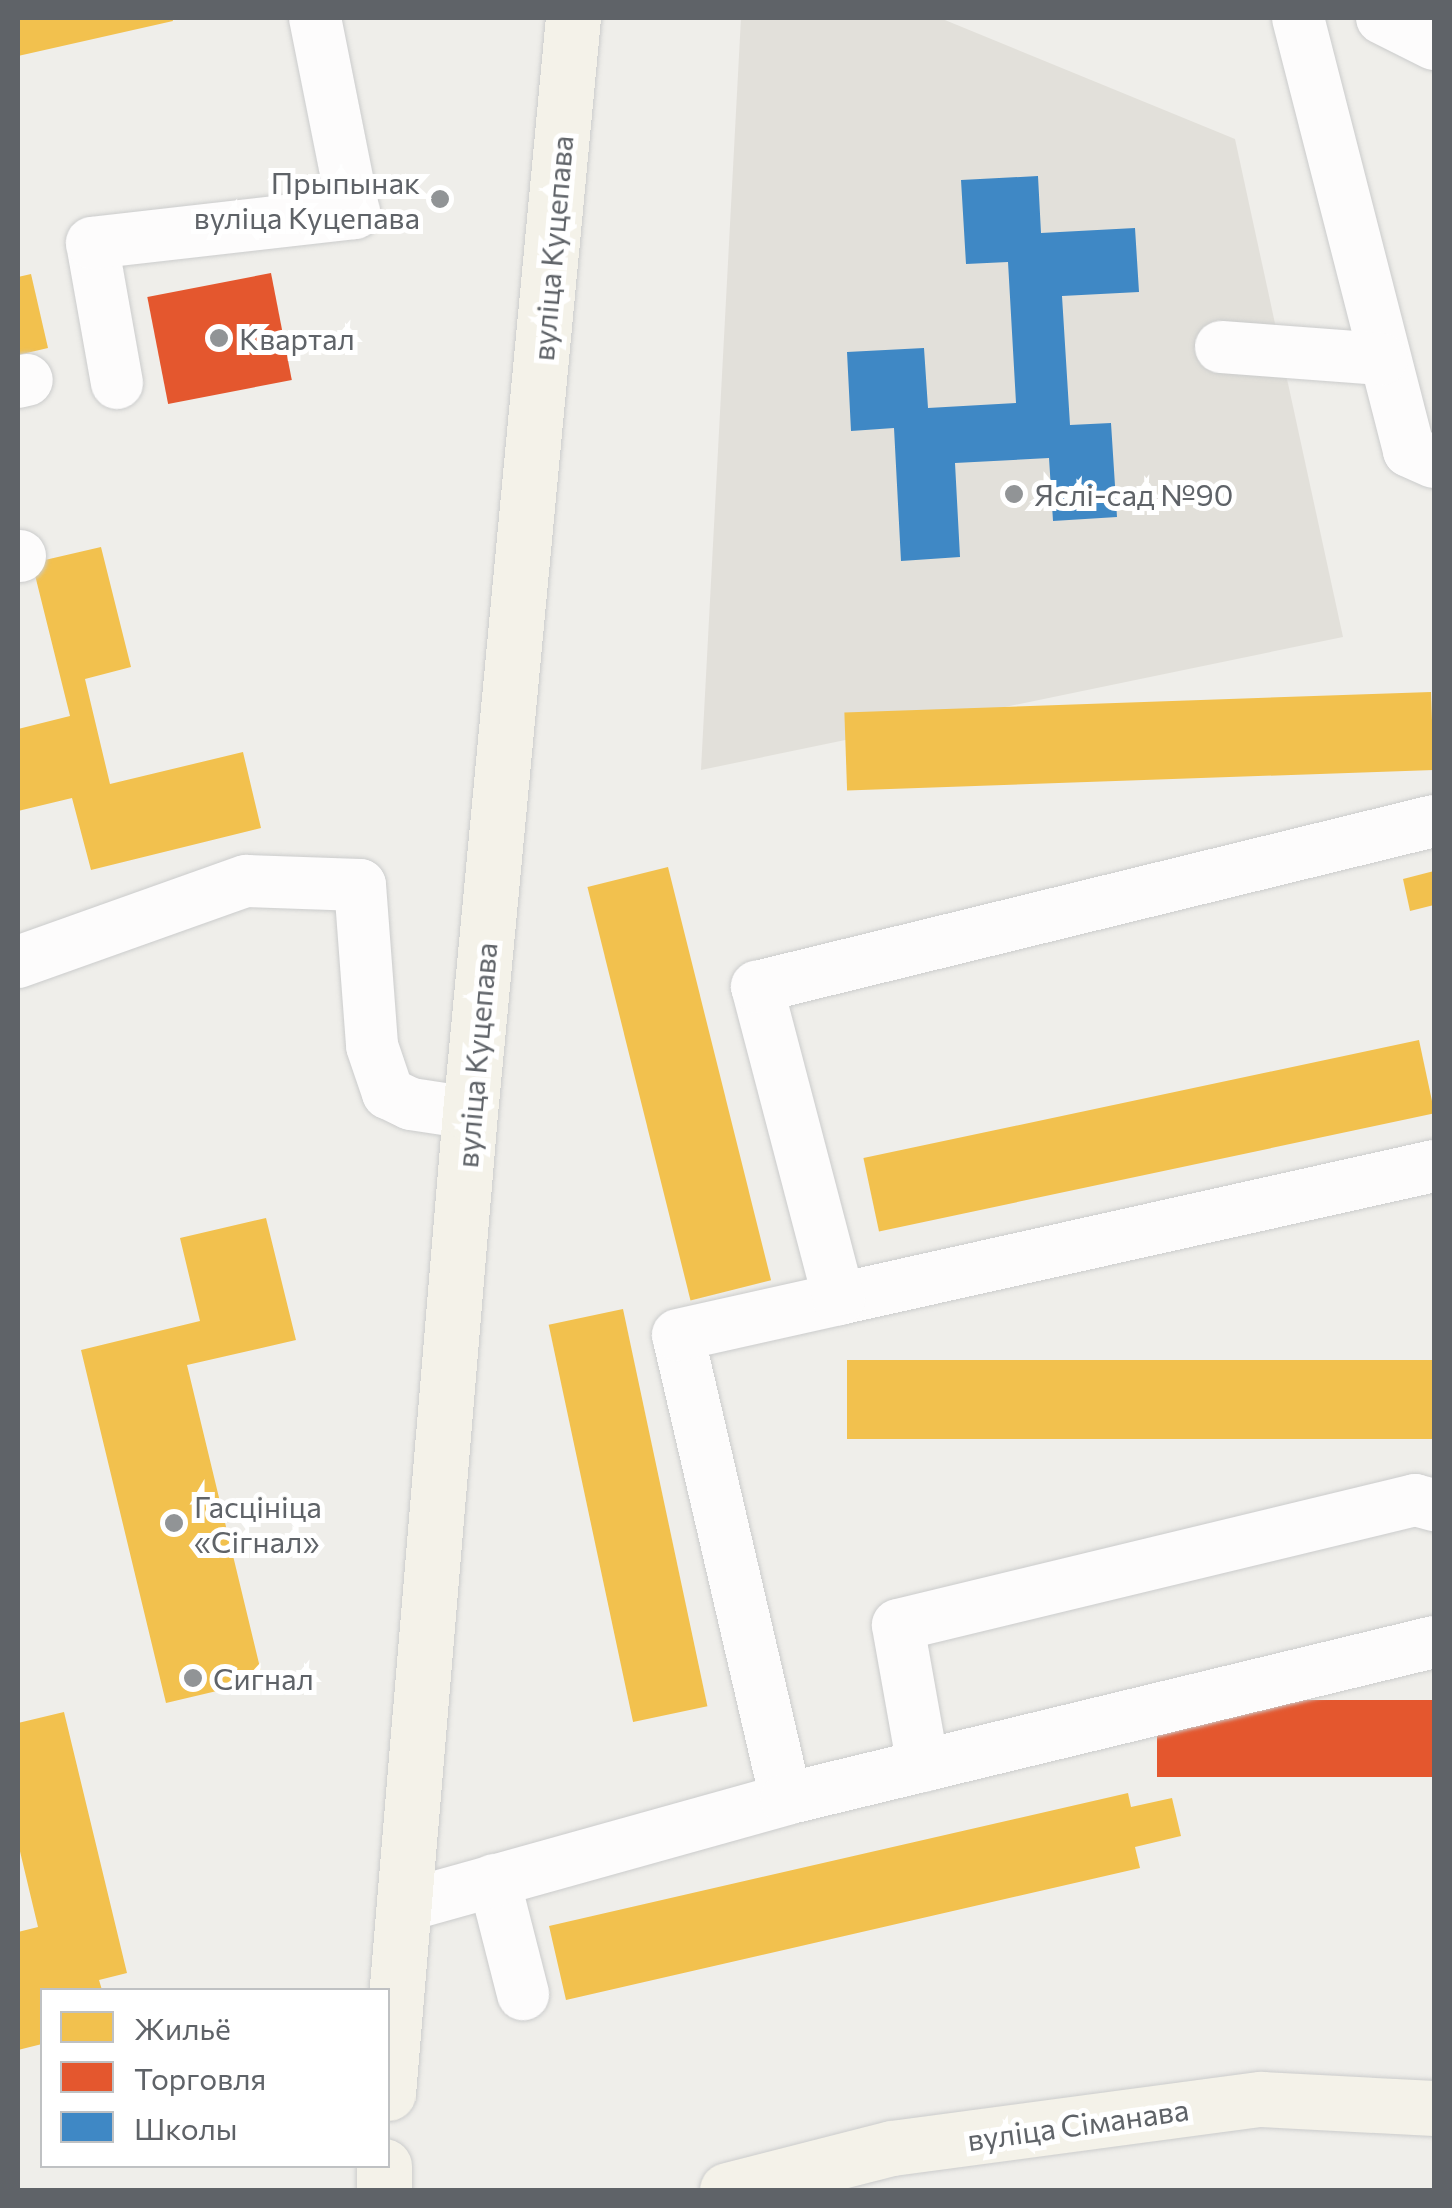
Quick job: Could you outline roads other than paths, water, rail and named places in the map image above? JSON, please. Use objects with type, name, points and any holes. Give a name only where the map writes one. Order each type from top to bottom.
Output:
[{"type":"main road","name":"вуліца Куцепава","points":[[390,2070],[470,1113],[574,18]]},
{"type":"main road","name":"вуліца Сіманава","points":[[728,2190],[892,2148],[1261,2100],[1434,2108]]},
{"type":"street","points":[[117,383],[92,244],[354,213],[315,18]]},
{"type":"street","points":[[1298,18],[1382,359],[1409,451],[1434,462]]},
{"type":"street","points":[[1382,18],[1434,44]]},
{"type":"street","points":[[1220,346],[1382,359]]},
{"type":"street","points":[[838,1299],[757,987],[1434,821]]},
{"type":"street","points":[[18,962],[246,880],[360,885],[372,1046],[388,1093],[410,1104],[470,1113]]},
{"type":"street","points":[[786,1799],[678,1335],[1434,1166]]},
{"type":"street","points":[[922,1766],[898,1625],[1415,1500],[1434,1505]]},
{"type":"street","points":[[404,1906],[786,1799],[1434,1642]]},
{"type":"street","points":[[494,1880],[523,1994]]},
{"type":"place","name":"Прыпынак вуліца Куцепава","points":[[440,199]]},
{"type":"place","name":"Квартал","points":[[219,338]]},
{"type":"place","name":"Яслі-сад №90","points":[[1014,494]]},
{"type":"place","name":"Гасцініца «Сігнал»","points":[[174,1523]]},
{"type":"place","name":"Сигнал","points":[[193,1678]]}]
